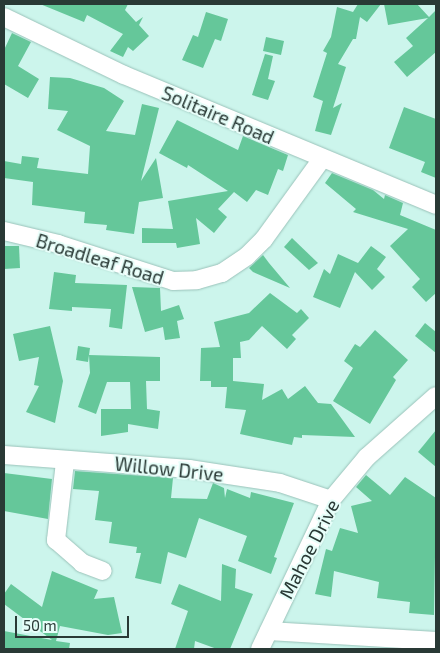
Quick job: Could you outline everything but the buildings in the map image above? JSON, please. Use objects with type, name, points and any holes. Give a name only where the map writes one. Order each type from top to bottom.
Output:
[{"type":"street","name":"Solitaire Road","points":[[4,17],[124,75],[436,205]]},
{"type":"street","name":"Broadleaf Road","points":[[4,231],[58,244],[173,282],[197,280],[222,273],[247,256],[264,239],[322,159]]},
{"type":"street","name":"Mahoe Drive","points":[[260,649],[331,500],[367,456],[436,396]]},
{"type":"street","name":"Willow Drive","points":[[4,455],[65,462],[198,471],[280,483],[331,500]]},
{"type":"street","points":[[65,462],[56,540],[82,563],[103,571]]},
{"type":"street","points":[[269,630],[436,640]]}]
